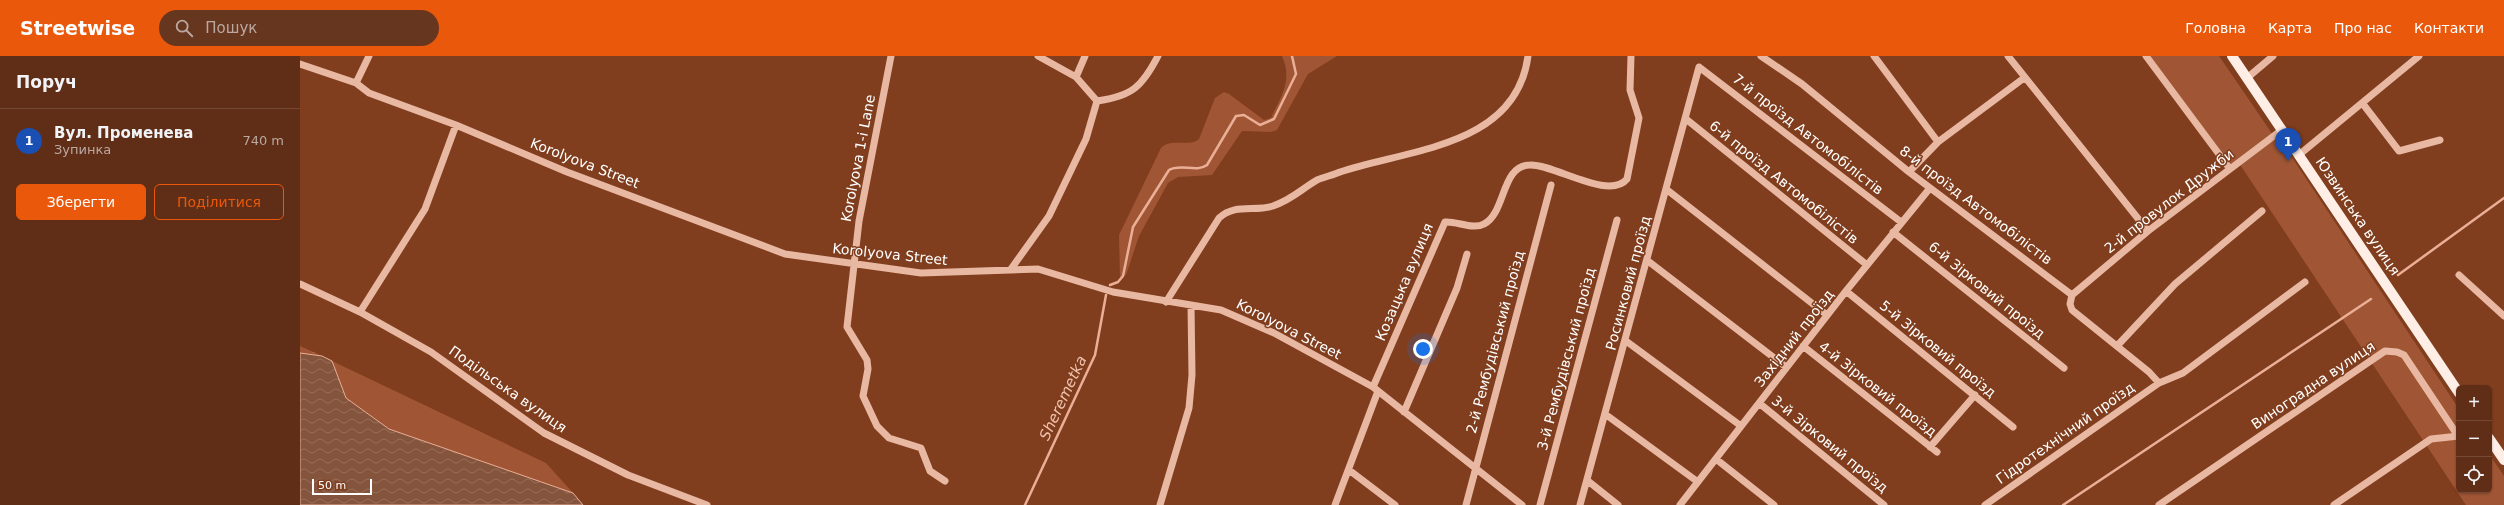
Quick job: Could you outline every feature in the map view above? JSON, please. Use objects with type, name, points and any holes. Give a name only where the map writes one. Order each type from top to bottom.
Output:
[{"type":"main road","name":"Юзвинська вулиця","points":[[2232,56],[2300,154],[2456,389]]},
{"type":"main road","points":[[2492,442],[2504,460]]},
{"type":"street","points":[[356,83],[369,56]]},
{"type":"street","name":"Korolyova 1-i Lane","points":[[891,56],[862,206],[847,328],[868,364],[863,390],[866,406],[886,436],[921,448],[930,471],[945,481]]},
{"type":"street","points":[[1038,56],[1076,77],[1097,101]]},
{"type":"street","points":[[1076,77],[1085,56]]},
{"type":"street","points":[[1097,101],[1119,98],[1134,90],[1147,75],[1158,56]]},
{"type":"street","points":[[1166,302],[1219,218],[1227,211],[1240,208],[1266,208],[1290,200],[1318,180],[1359,166],[1453,140],[1476,131],[1498,115],[1513,97],[1524,74],[1528,56]]},
{"type":"street","name":"Козацька вулиця","points":[[1335,505],[1349,470],[1375,390],[1445,222],[1474,226],[1484,224],[1492,217],[1516,170],[1523,165],[1539,166],[1606,187],[1620,186],[1627,180],[1639,118],[1630,90],[1631,56]]},
{"type":"street","name":"8-й проїзд Автомобілістів","points":[[1761,56],[1802,84],[1909,172],[2072,295]]},
{"type":"street","points":[[1874,56],[1938,142]]},
{"type":"street","points":[[2008,56],[2024,78],[2148,231]]},
{"type":"street","points":[[2146,56],[2230,169]]},
{"type":"street","points":[[2247,78],[2273,56]]},
{"type":"street","points":[[2300,154],[2363,104],[2419,56]]},
{"type":"street","name":"Korolyova Street","points":[[300,64],[356,83],[369,93],[456,125],[567,172],[769,249],[795,256],[854,265],[927,273],[1038,269],[1051,271],[1113,292],[1166,302],[1212,307],[1249,321],[1375,390],[1522,505]]},
{"type":"street","name":"Росинковий проїзд","points":[[1580,505],[1588,481],[1605,414],[1648,261],[1699,67]]},
{"type":"street","name":"7-й проїзд Автомобілістів","points":[[1699,67],[1901,222]]},
{"type":"street","points":[[1909,172],[1938,142],[2024,78]]},
{"type":"street","points":[[1012,270],[1049,216],[1086,139],[1097,101]]},
{"type":"street","points":[[2363,104],[2399,151],[2405,151],[2425,143],[2440,140]]},
{"type":"street","name":"6-й проїзд Автомобілістів","points":[[1686,120],[1867,265]]},
{"type":"street","points":[[360,312],[425,209],[456,125]]},
{"type":"street","name":"2-й провулок Дружби","points":[[2072,295],[2148,231],[2283,129]]},
{"type":"street","name":"2-й Рембудівський проїзд","points":[[1466,505],[1474,468],[1551,185]]},
{"type":"street","name":"Західний проїзд","points":[[1680,505],[1827,315],[1930,188]]},
{"type":"street","points":[[1666,189],[1827,315]]},
{"type":"street","points":[[2117,346],[2175,284],[2262,211]]},
{"type":"street","name":"3-й Рембудівський проїзд","points":[[1540,505],[1617,220]]},
{"type":"street","name":"6-й Зірковий проїзд","points":[[1893,232],[2064,368]]},
{"type":"street","points":[[1404,412],[1457,288],[1467,254]]},
{"type":"street","points":[[1648,261],[1786,367]]},
{"type":"street","points":[[2460,274],[2504,316]]},
{"type":"street","name":"Гідротехнічний проїзд","points":[[1985,505],[2159,383],[2183,373],[2305,282]]},
{"type":"street","name":"Подільська вулиця","points":[[300,284],[360,312],[431,352],[544,434],[628,474],[707,505]]},
{"type":"street","name":"5-й Зірковий проїзд","points":[[1846,291],[2013,427]]},
{"type":"street","points":[[2072,295],[2070,304],[2072,310],[2150,372],[2159,383]]},
{"type":"street","points":[[1160,505],[1189,408],[1192,375],[1191,305]]},
{"type":"street","points":[[1626,341],[1741,426]]},
{"type":"street","name":"4-й Зірковий проїзд","points":[[1803,346],[1937,452]]},
{"type":"street","name":"Виноградна вулиця","points":[[2159,505],[2385,351],[2397,352],[2404,355],[2456,432]]},
{"type":"street","points":[[1930,446],[1975,395]]},
{"type":"street","name":"3-й Зірковий проїзд","points":[[1759,403],[1884,505]]},
{"type":"street","points":[[1605,414],[1698,482]]},
{"type":"street","points":[[2334,505],[2431,439],[2456,436]]},
{"type":"street","points":[[1716,459],[1774,505]]},
{"type":"street","points":[[1349,470],[1395,505]]},
{"type":"street","points":[[1588,481],[1618,505]]},
{"type":"green space","points":[[1282,56],[1337,56],[1308,74],[1277,130],[1271,132],[1242,131],[1212,175],[1178,177],[1168,183],[1139,236],[1126,275],[1120,277],[1119,235],[1161,148],[1170,143],[1190,143],[1199,139],[1215,98],[1224,92],[1229,94],[1264,120],[1271,118],[1282,95],[1286,81],[1285,65]]},
{"type":"green space","points":[[2146,56],[2219,56],[2273,135],[2285,147],[2456,404],[2456,490],[2239,163],[2230,169]]},
{"type":"green space","points":[[300,346],[322,356],[300,353]]},
{"type":"green space","points":[[332,361],[546,463],[573,493],[389,429],[346,398]]},
{"type":"green space","points":[[2492,458],[2504,476],[2504,505],[2466,505],[2458,493],[2492,493]]},
{"type":"water","points":[[300,353],[322,356],[332,361],[346,398],[389,429],[573,493],[583,505],[300,505]]},
{"type":"waterway","name":"Sheremetka","points":[[1110,285],[1118,282],[1123,276],[1133,227],[1169,170],[1178,167],[1198,168],[1207,165],[1236,116],[1244,115],[1260,125],[1274,119],[1296,74],[1292,56]]},
{"type":"waterway","points":[[2398,275],[2504,198]]},
{"type":"waterway","name":"Sheremetka","points":[[1025,505],[1095,355],[1106,295]]},
{"type":"waterway","points":[[2063,505],[2371,299]]},
{"type":"place","name":"Вул. Променева","points":[[2288,161]]}]
